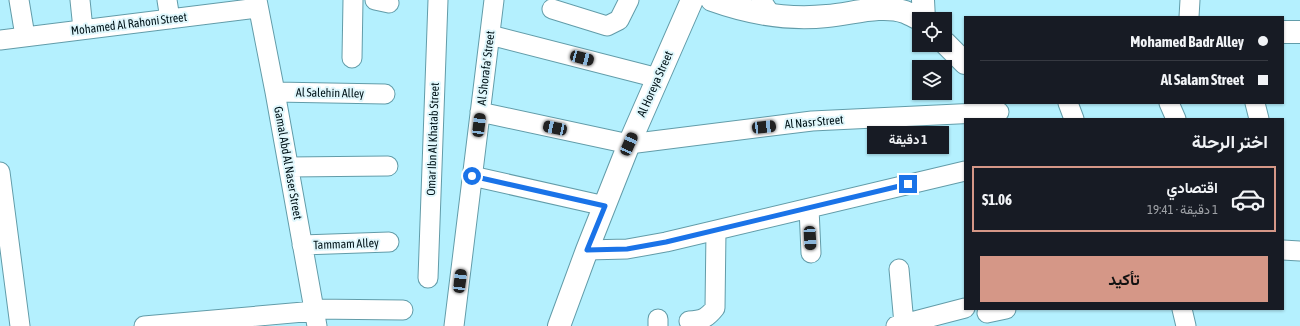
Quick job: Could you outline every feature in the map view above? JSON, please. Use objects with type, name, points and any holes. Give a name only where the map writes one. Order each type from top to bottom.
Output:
[{"type":"street","points":[[19,0],[25,36]]},
{"type":"street","points":[[80,0],[84,29]]},
{"type":"street","points":[[167,0],[170,19]]},
{"type":"street","points":[[352,58],[354,0]]},
{"type":"street","name":"Omar Ibn Al Khatab Street","points":[[428,278],[438,0]]},
{"type":"street","name":"Al Shorafa' Street","points":[[454,326],[494,0]]},
{"type":"street","points":[[552,9],[607,26],[619,20],[629,0]]},
{"type":"street","name":"Al Horeya Street","points":[[559,326],[629,144],[692,0]]},
{"type":"street","points":[[712,0],[730,7],[766,8],[799,17],[826,16],[857,5],[904,12],[912,16]]},
{"type":"street","points":[[923,0],[924,12]]},
{"type":"street","points":[[1189,16],[1190,0]]},
{"type":"street","name":"Mohamed Al Rahoni Street","points":[[0,40],[170,19],[258,4]]},
{"type":"street","name":"Gamal Abd Al Naser Street","points":[[258,4],[315,315]]},
{"type":"street","points":[[1284,32],[1300,32]]},
{"type":"street","points":[[490,34],[658,78]]},
{"type":"street","points":[[952,50],[964,62]]},
{"type":"street","name":"Al Salehin Alley","points":[[275,92],[385,94]]},
{"type":"street","points":[[1068,104],[1074,118]]},
{"type":"street","points":[[1169,104],[1176,118]]},
{"type":"street","points":[[1255,104],[1259,118]]},
{"type":"street","name":"Al Nasr Street","points":[[480,112],[629,144],[812,121],[999,111]]},
{"type":"street","points":[[289,167],[388,166]]},
{"type":"street","points":[[587,250],[627,249],[716,231],[964,171]]},
{"type":"street","points":[[0,172],[20,326]]},
{"type":"street","points":[[472,176],[605,206]]},
{"type":"street","points":[[809,208],[811,253]]},
{"type":"street","points":[[689,321],[700,321],[709,316],[715,308],[716,231]]},
{"type":"street","name":"Tammam Alley","points":[[302,245],[389,242]]},
{"type":"street","points":[[1284,250],[1300,251]]},
{"type":"street","points":[[899,268],[900,325],[964,308]]},
{"type":"street","points":[[154,325],[402,310]]},
{"type":"street","points":[[988,316],[1003,310]]},
{"type":"street","points":[[1182,310],[1186,326]]},
{"type":"route","points":[[472,176],[605,206],[587,250],[627,249],[666,242],[908,184]]}]
